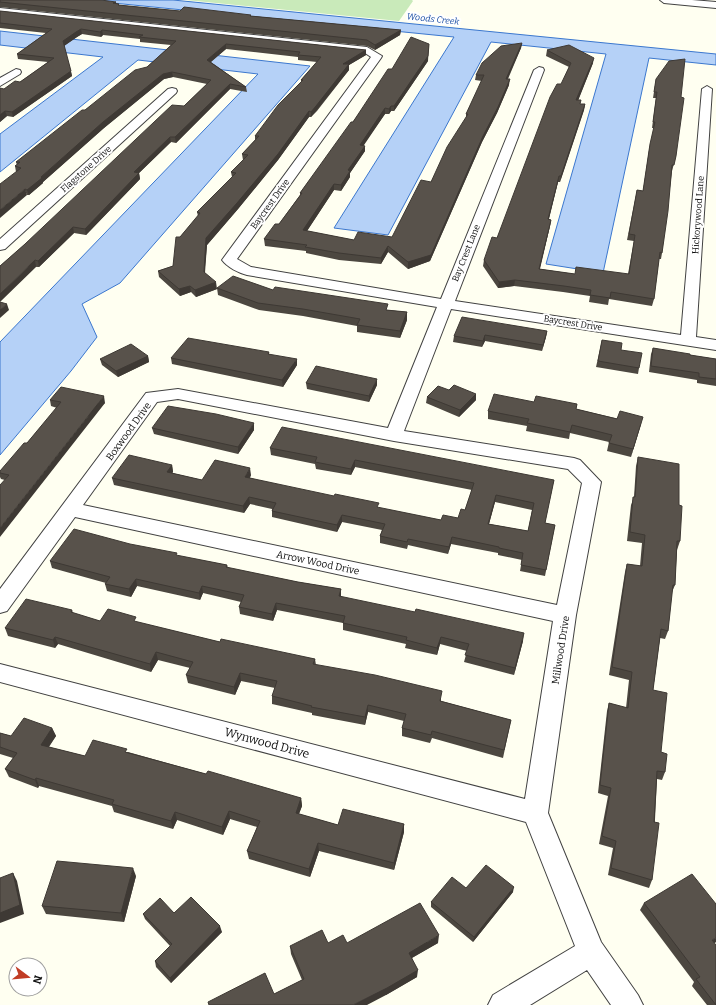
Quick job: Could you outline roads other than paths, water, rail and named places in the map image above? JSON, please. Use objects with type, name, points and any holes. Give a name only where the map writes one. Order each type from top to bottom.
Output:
[{"type":"street","points":[[664,0],[716,5]]},
{"type":"street","name":"Baycrest Drive","points":[[0,11],[367,50],[378,56],[229,260],[247,271],[446,304],[716,345]]},
{"type":"street","name":"Bay Crest Lane","points":[[394,435],[539,70]]},
{"type":"street","points":[[0,83],[16,72]]},
{"type":"street","name":"Hickorywood Lane","points":[[688,340],[707,89]]},
{"type":"street","name":"Flagstone Drive","points":[[0,246],[172,91]]},
{"type":"street","name":"Boxwood Drive","points":[[0,605],[152,397],[178,394],[394,435]]},
{"type":"street","name":"Millwood Drive","points":[[394,435],[574,464],[592,482],[565,615],[535,813]]},
{"type":"street","name":"Arrow Wood Drive","points":[[70,509],[565,615]]},
{"type":"street","name":"Wynwood Drive","points":[[0,674],[535,813]]},
{"type":"street","points":[[535,813],[591,952],[628,1005]]},
{"type":"street","points":[[504,1005],[591,952]]},
{"type":"water","points":[[83,0],[173,0],[716,54],[716,65],[649,58],[603,273],[546,264],[606,54],[491,42],[388,235],[334,228],[454,37]]},
{"type":"water","points":[[0,31],[310,66],[120,283],[82,304],[97,337],[71,371],[0,455],[0,342],[258,74],[138,60],[0,172],[0,134],[103,57],[0,45]]},
{"type":"water label","name":"Woods Creek","points":[[433,19]]}]
